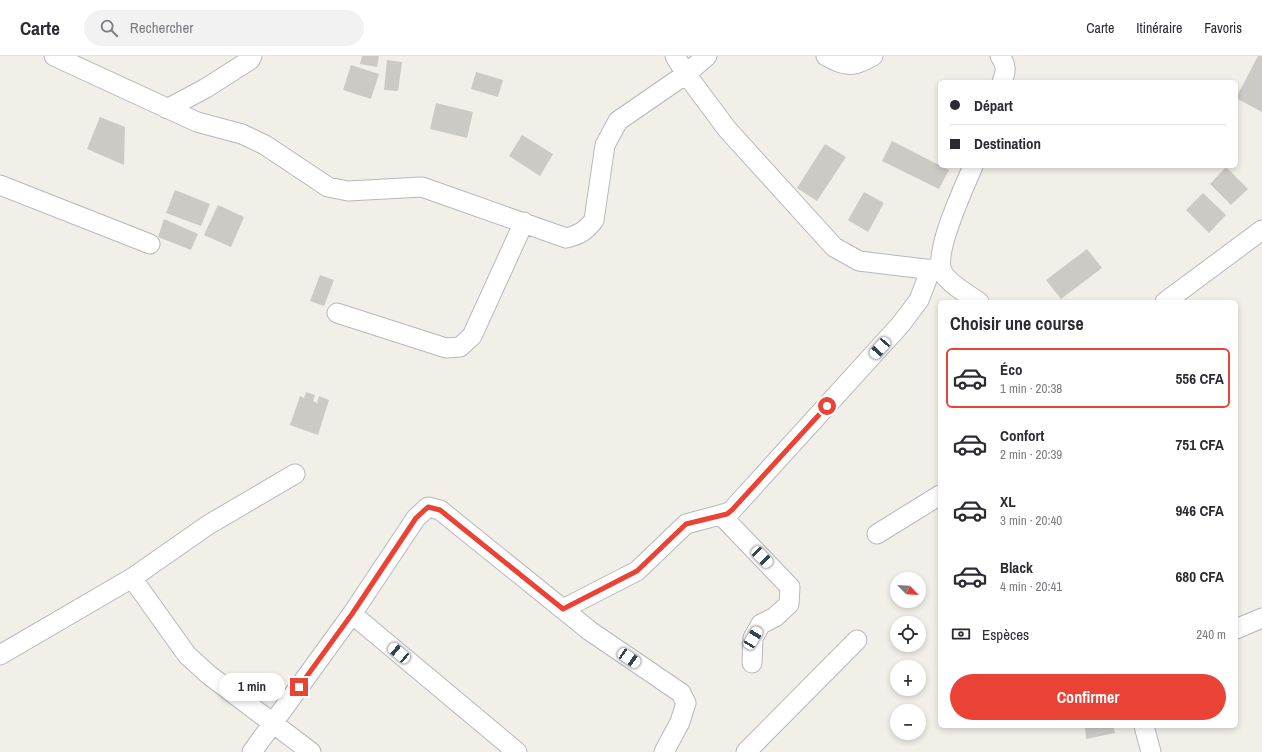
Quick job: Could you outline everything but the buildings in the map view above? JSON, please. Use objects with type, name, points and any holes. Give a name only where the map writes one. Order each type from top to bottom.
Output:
[{"type":"street","points":[[54,56],[196,122],[242,134],[265,145],[328,187],[348,190],[422,187],[566,238],[578,235],[588,229],[594,220],[605,145],[618,121],[686,74],[707,56]]},
{"type":"street","points":[[167,109],[206,88],[250,60],[252,56]]},
{"type":"street","points":[[675,56],[686,74],[727,129],[834,247],[859,261],[936,270],[976,300]]},
{"type":"street","points":[[826,56],[845,66],[860,64],[873,56]]},
{"type":"street","points":[[1000,56],[1005,63],[1006,72],[1003,80]]},
{"type":"street","points":[[563,609],[637,571],[686,524],[721,515],[732,510],[901,324],[919,300],[936,270],[941,248],[972,168]]},
{"type":"street","points":[[0,185],[150,244]]},
{"type":"street","points":[[337,313],[446,348],[460,347],[472,336],[524,222]]},
{"type":"street","points":[[1168,300],[1262,230]]},
{"type":"street","points":[[0,655],[132,578],[208,526],[295,474]]},
{"type":"street","points":[[877,534],[938,496]]},
{"type":"street","points":[[252,752],[352,614],[416,518],[428,507],[440,510],[590,631],[681,693],[686,703],[680,722],[664,752]]},
{"type":"street","points":[[721,515],[790,588],[789,604],[775,618],[761,624],[753,638],[752,663]]},
{"type":"street","points":[[132,578],[187,655],[209,675],[311,752]]},
{"type":"street","points":[[352,614],[517,752]]},
{"type":"street","points":[[1238,628],[1262,618]]},
{"type":"street","points":[[746,752],[857,640]]},
{"type":"street","points":[[1145,728],[1152,752]]},
{"type":"route","points":[[299,687],[352,614],[416,518],[428,507],[440,510],[563,609],[637,571],[686,524],[727,514],[827,406]]}]
